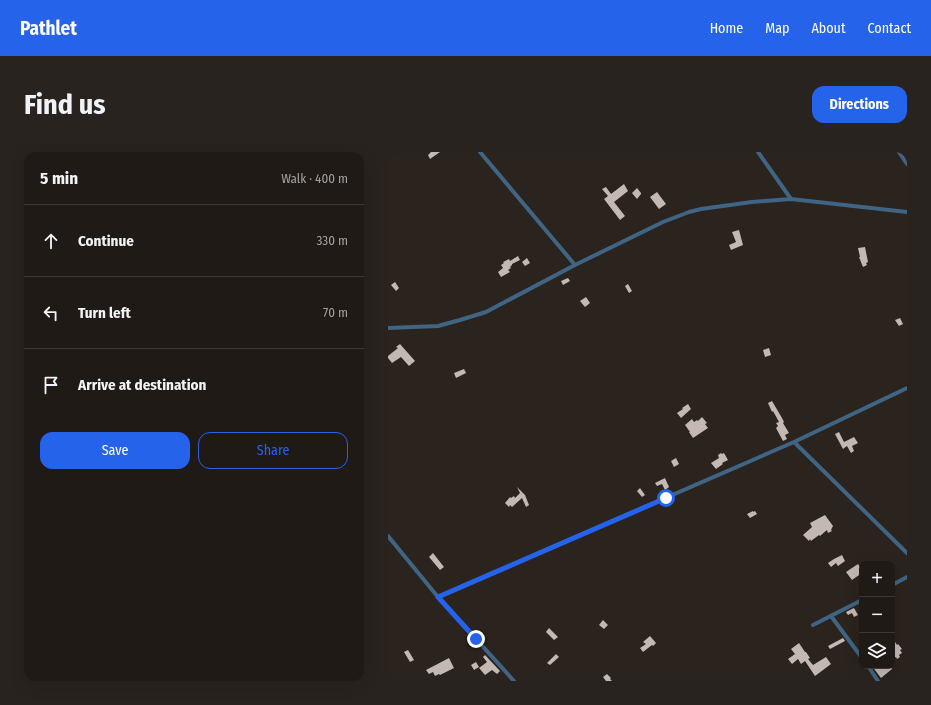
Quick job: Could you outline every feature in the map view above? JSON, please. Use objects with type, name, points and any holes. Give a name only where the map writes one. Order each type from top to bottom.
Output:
[{"type":"street","points":[[480,152],[574,264]]},
{"type":"street","points":[[758,152],[791,199]]},
{"type":"street","points":[[899,152],[907,164]]},
{"type":"street","points":[[388,328],[438,326],[486,312],[574,264],[662,222],[701,209],[752,202],[791,199],[907,212]]},
{"type":"street","points":[[438,597],[794,442],[907,388]]},
{"type":"street","points":[[794,442],[907,553]]},
{"type":"street","points":[[388,536],[438,597],[514,681]]},
{"type":"street","points":[[895,584],[907,578]]},
{"type":"street","points":[[813,625],[859,602]]},
{"type":"street","points":[[831,616],[859,654]]},
{"type":"street","points":[[870,669],[878,681]]},
{"type":"building","points":[[431,152],[440,152],[430,159],[428,155]]},
{"type":"building","points":[[624,184],[628,191],[614,202],[625,216],[620,220],[604,199],[608,196],[602,189],[606,187],[611,194]]},
{"type":"building","points":[[637,188],[641,194],[637,199],[632,193]]},
{"type":"building","points":[[657,192],[666,204],[659,209],[650,197]]},
{"type":"building","points":[[739,230],[743,245],[731,250],[729,245],[736,242],[732,232]]},
{"type":"building","points":[[865,247],[868,262],[866,263],[867,265],[863,267],[859,257],[858,248]]},
{"type":"building","points":[[518,256],[520,260],[512,264],[510,267],[511,268],[508,270],[510,272],[501,277],[498,272],[503,268],[501,265],[504,263],[503,262],[509,259],[510,261]]},
{"type":"building","points":[[527,258],[530,263],[525,266],[522,262]]},
{"type":"building","points":[[568,278],[570,281],[563,285],[561,281]]},
{"type":"building","points":[[395,282],[399,288],[396,291],[391,285]]},
{"type":"building","points":[[628,284],[632,291],[629,293],[625,286]]},
{"type":"building","points":[[586,297],[590,303],[585,307],[580,301]]},
{"type":"building","points":[[900,318],[903,324],[899,326],[895,320]]},
{"type":"building","points":[[400,344],[415,361],[409,366],[401,357],[392,363],[388,358],[388,356],[398,348],[396,347]]},
{"type":"building","points":[[769,348],[771,355],[765,357],[763,350]]},
{"type":"building","points":[[464,369],[466,373],[456,378],[454,373]]},
{"type":"building","points":[[772,401],[789,433],[785,435],[787,439],[783,441],[776,428],[778,426],[776,423],[779,422],[768,403]]},
{"type":"building","points":[[688,404],[691,409],[681,418],[677,413]]},
{"type":"building","points":[[702,417],[707,423],[705,424],[708,428],[693,438],[685,425],[692,419],[694,422],[697,420],[698,421]]},
{"type":"building","points":[[839,432],[844,442],[854,437],[858,443],[852,446],[854,451],[851,453],[847,446],[843,449],[835,434]]},
{"type":"building","points":[[724,453],[728,460],[716,469],[711,463],[719,458],[718,455]]},
{"type":"building","points":[[676,458],[679,464],[674,467],[671,461]]},
{"type":"building","points":[[665,478],[669,487],[665,490],[662,484],[657,486],[655,483]]},
{"type":"building","points":[[517,487],[525,495],[529,505],[526,507],[522,498],[512,507],[510,505],[509,507],[505,503],[510,497],[511,498],[514,496],[515,498],[520,493]]},
{"type":"building","points":[[640,488],[645,495],[642,497],[637,491]]},
{"type":"building","points":[[753,511],[757,514],[750,518],[747,514]]},
{"type":"building","points":[[825,515],[833,526],[832,531],[828,533],[827,530],[820,536],[819,535],[811,541],[810,539],[809,541],[803,535],[812,527],[810,523]]},
{"type":"building","points":[[433,553],[444,567],[440,570],[429,557]]},
{"type":"building","points":[[842,555],[845,561],[838,566],[836,563],[831,567],[828,563]]},
{"type":"building","points":[[858,564],[859,566],[859,575],[852,580],[846,572]]},
{"type":"building","points":[[854,608],[858,615],[854,617],[852,613],[848,615],[846,612]]},
{"type":"building","points":[[603,620],[608,625],[604,629],[599,625]]},
{"type":"building","points":[[549,628],[558,637],[554,640],[546,632]]},
{"type":"building","points":[[650,636],[656,643],[643,652],[640,648],[646,644],[643,642]]},
{"type":"building","points":[[843,638],[845,641],[830,649],[828,646]]},
{"type":"building","points":[[895,642],[902,649],[900,650],[902,653],[899,655],[900,657],[897,659]]},
{"type":"building","points":[[799,643],[810,658],[808,659],[813,665],[826,657],[831,664],[815,676],[805,661],[801,664],[798,659],[792,664],[788,659],[795,654],[791,649]]},
{"type":"building","points":[[408,650],[414,660],[410,662],[404,652]]},
{"type":"building","points":[[556,654],[559,657],[550,665],[547,663]]},
{"type":"building","points":[[485,655],[500,671],[497,674],[492,670],[485,675],[479,668],[487,662],[483,657]]},
{"type":"building","points":[[449,658],[454,668],[435,676],[433,672],[429,674],[426,670]]},
{"type":"building","points":[[476,662],[479,667],[474,670],[471,665]]},
{"type":"building","points":[[874,669],[892,669],[881,678]]},
{"type":"building","points":[[607,674],[612,681],[606,681],[603,677]]},
{"type":"route","points":[[476,639],[438,597],[666,498]]}]
